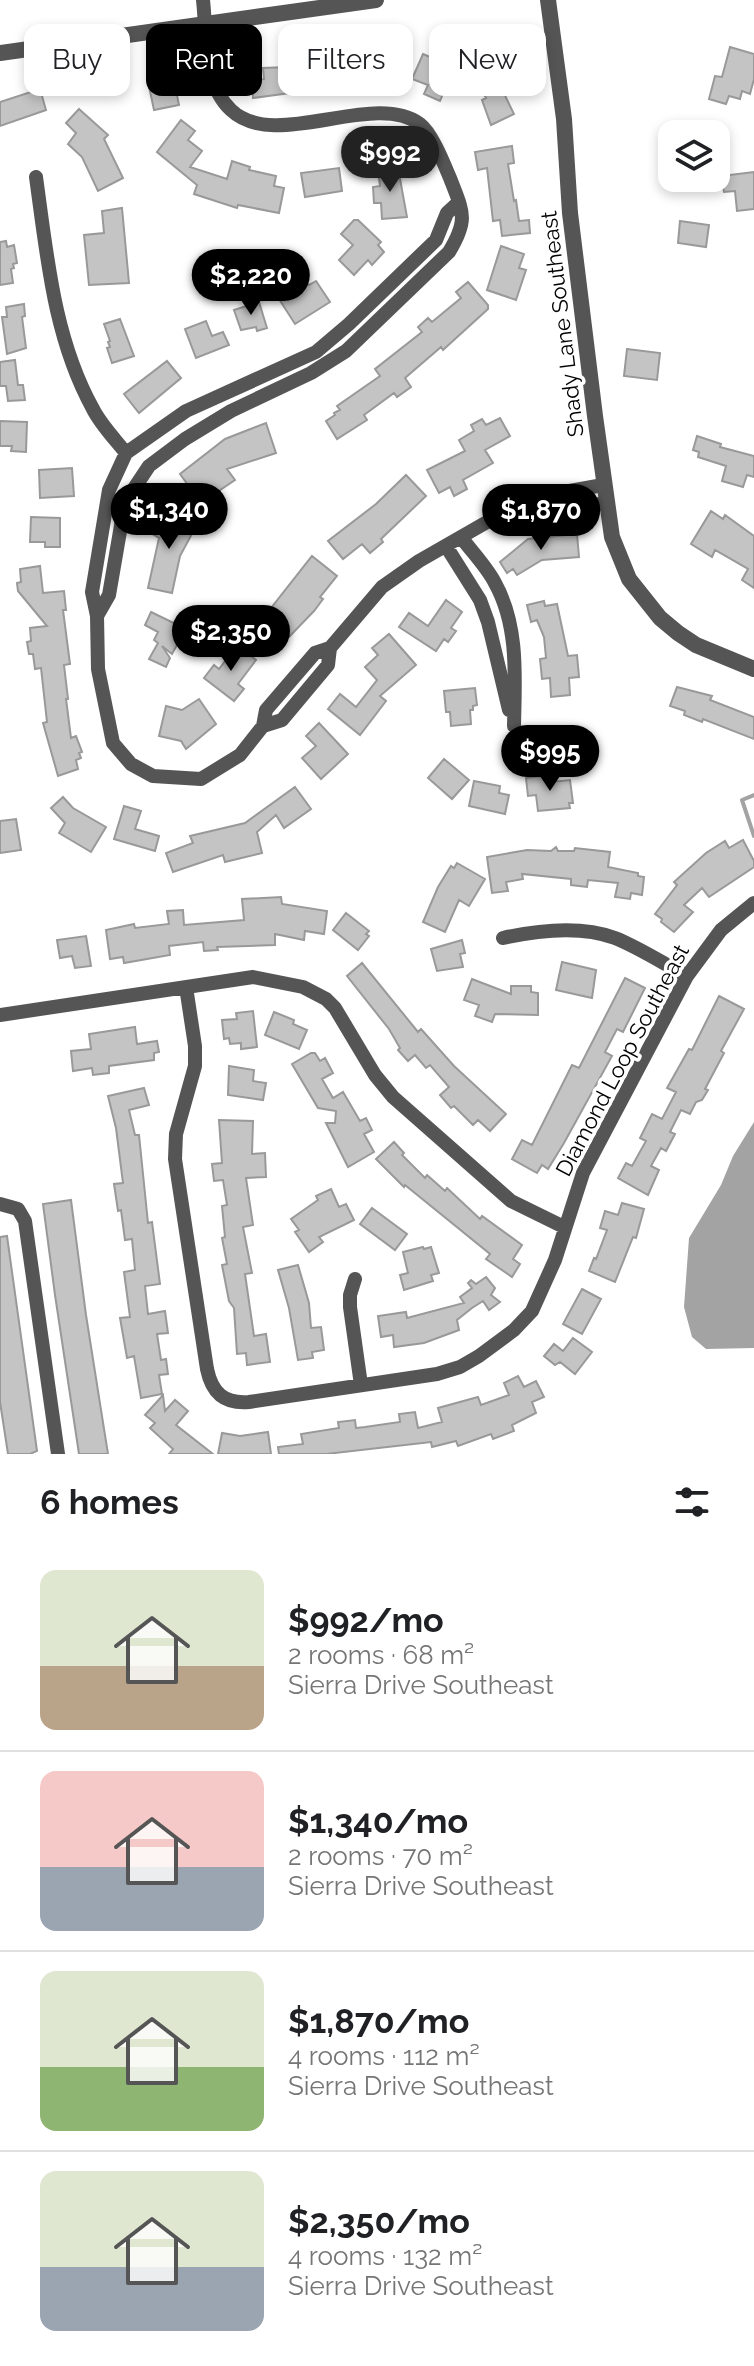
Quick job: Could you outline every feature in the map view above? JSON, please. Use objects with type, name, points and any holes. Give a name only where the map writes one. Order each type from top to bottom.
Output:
[{"type":"street","points":[[203,0],[206,24]]},
{"type":"street","points":[[213,24],[376,0]]},
{"type":"street","name":"Shady Lane Southeast","points":[[548,0],[564,119],[570,213],[603,485],[619,557],[629,579],[660,618],[687,639],[754,669]]},
{"type":"street","points":[[0,53],[146,33]]},
{"type":"street","points":[[97,616],[109,595],[123,514],[131,493],[149,466],[231,411],[311,373],[346,351],[449,252],[464,219],[442,159],[422,125],[400,115],[352,115],[306,124],[257,125],[233,113],[219,96]]},
{"type":"street","points":[[36,177],[57,312],[74,373],[94,413],[126,453]]},
{"type":"street","points":[[459,202],[447,213],[436,240],[316,352],[186,411],[126,453],[109,490],[92,592],[97,616],[98,669],[113,743],[131,764],[153,776],[201,779],[240,755],[263,726],[282,720],[328,665],[330,648],[382,587],[461,537],[536,497],[603,485]]},
{"type":"street","points":[[510,511],[541,514],[606,503]]},
{"type":"street","points":[[446,546],[480,600],[514,726],[514,644],[507,612],[495,582],[461,537]]},
{"type":"street","name":"Diamond Loop Southeast","points":[[186,987],[195,1066],[176,1134],[175,1159],[209,1381],[221,1397],[233,1403],[437,1374],[460,1367],[497,1344],[532,1311],[555,1260],[583,1173],[687,976],[721,930],[754,903]]},
{"type":"street","points":[[503,938],[553,930],[600,934],[617,939],[687,976]]},
{"type":"street","points":[[0,1015],[253,977],[303,987],[326,999],[335,1008],[375,1075],[393,1097],[511,1201],[564,1227]]},
{"type":"street","points":[[0,1204],[18,1209],[25,1221],[58,1454]]},
{"type":"street","points":[[355,1279],[350,1307],[361,1385]]},
{"type":"shaded area","points":[[754,1122],[754,1348],[706,1349],[692,1337],[684,1307],[689,1238]]},
{"type":"building","points":[[730,47],[754,54],[754,79],[750,94],[742,91],[740,99],[729,96],[726,104],[709,99],[715,76],[722,77]]},
{"type":"building","points":[[423,54],[429,57],[429,96],[442,96],[440,101],[424,94],[428,85],[413,77]]},
{"type":"building","points":[[278,67],[278,95],[253,98],[262,96],[263,68]]},
{"type":"building","points":[[24,94],[42,96],[46,110],[0,126],[0,102]]},
{"type":"building","points":[[151,96],[177,96],[179,105],[154,110]]},
{"type":"building","points":[[505,96],[514,114],[491,125],[482,100]]},
{"type":"building","points":[[79,109],[108,135],[104,139],[123,178],[98,191],[82,157],[68,144],[76,133],[66,123]]},
{"type":"building","points":[[181,120],[195,131],[188,140],[202,151],[190,167],[227,179],[232,161],[250,167],[249,170],[276,176],[274,186],[284,188],[279,213],[238,205],[237,208],[194,194],[197,185],[157,152]]},
{"type":"building","points":[[512,146],[514,163],[508,164],[514,201],[519,221],[529,220],[530,233],[502,236],[500,220],[493,221],[487,168],[478,170],[475,152]]},
{"type":"building","points":[[339,168],[342,191],[305,197],[301,173]]},
{"type":"building","points":[[398,168],[407,217],[382,219],[381,203],[374,203],[373,187],[380,186],[378,169]]},
{"type":"building","points":[[754,172],[754,209],[737,211],[735,191],[730,191],[730,175]]},
{"type":"building","points":[[122,208],[129,283],[89,285],[84,235],[104,233],[102,211]]},
{"type":"building","points":[[354,220],[358,220],[381,242],[378,245],[384,252],[372,265],[368,260],[354,275],[339,260],[353,245],[341,234]]},
{"type":"building","points":[[680,221],[709,225],[706,247],[678,243]]},
{"type":"building","points":[[6,241],[7,247],[14,245],[17,263],[11,269],[13,283],[0,285],[0,242]]},
{"type":"building","points":[[501,246],[524,254],[519,268],[526,270],[516,300],[487,290]]},
{"type":"building","points":[[276,270],[286,295],[306,282],[309,285],[316,281],[330,302],[295,324],[279,299],[282,297],[274,300],[264,274]]},
{"type":"building","points":[[468,282],[488,309],[443,350],[441,347],[405,378],[411,387],[397,397],[394,393],[364,415],[367,420],[337,439],[326,421],[340,410],[337,406],[380,376],[375,369],[422,332],[418,327],[428,318],[432,322],[461,298],[456,292]]},
{"type":"building","points":[[259,302],[267,328],[241,330],[234,310]]},
{"type":"building","points":[[24,304],[25,316],[22,317],[26,348],[7,354],[2,317],[7,317],[6,307]]},
{"type":"building","points":[[120,319],[134,356],[112,363],[107,348],[110,341],[104,324]]},
{"type":"building","points":[[206,321],[212,336],[223,332],[229,345],[196,358],[185,329]]},
{"type":"building","points":[[627,349],[660,353],[657,380],[624,376]]},
{"type":"building","points":[[15,360],[18,385],[23,385],[25,400],[8,401],[6,386],[0,386],[0,362]]},
{"type":"building","points":[[167,361],[181,378],[139,413],[124,394]]},
{"type":"building","points":[[500,418],[510,436],[485,450],[493,463],[463,480],[467,489],[454,496],[450,487],[439,493],[427,470],[465,451],[459,440],[474,431],[471,425],[482,419],[486,425]]},
{"type":"building","points":[[0,421],[27,422],[26,452],[11,451],[12,446],[0,446]]},
{"type":"building","points":[[266,423],[276,453],[227,469],[235,480],[201,503],[180,474],[225,439]]},
{"type":"building","points":[[697,436],[721,444],[720,447],[754,456],[754,477],[747,475],[743,487],[722,481],[726,466],[698,457],[699,452],[693,450]]},
{"type":"building","points":[[72,468],[74,496],[40,498],[39,470]]},
{"type":"building","points":[[406,475],[426,496],[370,553],[362,544],[343,559],[328,541],[376,504]]},
{"type":"building","points":[[711,511],[723,519],[725,515],[754,536],[754,588],[742,580],[748,569],[715,550],[712,557],[691,544]]},
{"type":"building","points":[[178,512],[192,520],[190,528],[194,530],[180,556],[172,593],[148,588],[159,538],[149,532],[158,516],[172,523]]},
{"type":"building","points":[[31,517],[60,518],[60,547],[45,547],[45,542],[30,542]]},
{"type":"building","points":[[577,534],[579,557],[542,560],[517,575],[513,569],[507,573],[500,562],[528,539]]},
{"type":"building","points":[[312,556],[337,576],[320,597],[323,599],[314,611],[289,637],[284,634],[273,647],[253,631]]},
{"type":"building","points":[[40,566],[43,593],[64,591],[66,610],[63,610],[70,664],[64,665],[66,699],[71,738],[76,736],[82,752],[79,753],[81,758],[76,760],[78,769],[58,776],[43,723],[47,722],[41,668],[35,669],[27,642],[31,641],[30,628],[47,626],[18,591],[17,583],[21,582],[20,569]]},
{"type":"building","points":[[446,600],[462,612],[451,628],[456,631],[448,642],[444,639],[436,651],[399,627],[409,613],[428,626]]},
{"type":"building","points":[[544,601],[545,606],[557,604],[568,656],[577,655],[579,677],[569,678],[570,695],[551,697],[550,678],[542,679],[540,659],[546,658],[544,637],[537,620],[531,622],[527,605]]},
{"type":"building","points":[[151,612],[186,629],[183,634],[188,636],[183,646],[178,643],[172,654],[162,646],[170,658],[166,667],[149,659],[158,643],[154,640],[158,632],[145,625]]},
{"type":"building","points":[[389,634],[416,665],[380,696],[386,701],[360,735],[328,709],[340,694],[356,707],[377,680],[365,667],[378,655],[372,648]]},
{"type":"building","points":[[237,645],[256,660],[238,684],[244,689],[234,701],[204,678],[214,665],[219,669]]},
{"type":"building","points":[[677,687],[712,696],[710,700],[754,717],[754,739],[684,715],[685,711],[670,706]]},
{"type":"building","points":[[475,688],[477,705],[470,710],[471,724],[451,726],[444,691]]},
{"type":"building","points":[[199,699],[216,724],[186,749],[181,741],[159,736],[166,706],[182,710]]},
{"type":"building","points":[[319,723],[348,754],[321,779],[302,758],[316,746],[306,736]]},
{"type":"building","points":[[444,759],[469,780],[452,799],[428,778]]},
{"type":"building","points":[[550,775],[551,782],[570,780],[573,803],[569,803],[570,808],[538,811],[536,795],[528,796],[526,778]]},
{"type":"building","points":[[474,781],[500,786],[499,793],[509,795],[505,814],[469,806]]},
{"type":"building","points":[[295,787],[311,809],[284,828],[276,815],[257,832],[262,853],[225,862],[223,855],[173,872],[166,853],[193,843],[190,836],[245,823]]},
{"type":"building","points":[[63,797],[73,808],[106,827],[91,852],[59,833],[65,823],[51,808]]},
{"type":"building","points":[[124,806],[141,811],[135,829],[159,836],[155,851],[114,839]]},
{"type":"building","points":[[16,819],[21,850],[0,853],[0,821]]},
{"type":"building","points":[[743,840],[754,867],[709,897],[702,888],[684,905],[693,912],[674,932],[661,922],[662,919],[655,914],[677,885],[674,882],[706,853],[725,841],[729,848]]},
{"type":"building","points":[[556,847],[558,851],[574,851],[575,848],[610,852],[608,867],[644,877],[642,895],[631,893],[630,899],[615,897],[618,883],[588,880],[587,887],[571,885],[571,879],[522,874],[523,879],[506,882],[508,891],[492,893],[487,857],[527,850],[551,851]]},
{"type":"building","points":[[457,863],[485,879],[469,906],[459,900],[445,932],[423,922],[438,887],[451,866],[454,868]]},
{"type":"building","points":[[281,897],[282,904],[327,911],[324,934],[305,931],[304,940],[275,934],[275,945],[217,947],[218,950],[204,951],[203,942],[169,946],[170,955],[124,963],[123,957],[110,959],[106,930],[134,924],[135,928],[169,924],[167,911],[183,910],[184,925],[244,920],[242,899]]},
{"type":"building","points":[[346,913],[369,931],[366,934],[369,936],[358,950],[333,930]]},
{"type":"building","points":[[86,936],[91,966],[75,968],[72,956],[60,958],[57,940]]},
{"type":"building","points":[[462,940],[465,953],[460,954],[463,967],[437,971],[431,949]]},
{"type":"building","points":[[562,962],[596,970],[592,998],[556,990]]},
{"type":"building","points":[[362,963],[418,1032],[421,1029],[454,1066],[506,1114],[490,1131],[478,1120],[473,1125],[454,1106],[451,1108],[440,1095],[449,1087],[430,1065],[426,1068],[415,1055],[408,1061],[398,1050],[400,1048],[389,1029],[347,976]]},
{"type":"building","points":[[625,978],[645,988],[623,1032],[617,1029],[605,1052],[612,1056],[564,1143],[548,1169],[542,1165],[537,1173],[512,1159],[522,1140],[532,1145],[572,1065],[579,1068]]},
{"type":"building","points":[[472,979],[511,994],[511,986],[531,986],[531,992],[538,993],[538,1015],[495,1014],[492,1022],[475,1016],[479,1005],[464,1000]]},
{"type":"building","points":[[719,996],[744,1009],[721,1051],[724,1053],[705,1089],[708,1090],[690,1114],[681,1110],[670,1132],[675,1134],[666,1151],[661,1148],[651,1166],[659,1170],[648,1195],[618,1178],[626,1163],[632,1166],[646,1141],[640,1138],[652,1114],[662,1119],[676,1092],[667,1088],[689,1049],[692,1050]]},
{"type":"building","points":[[253,1011],[257,1047],[241,1049],[241,1043],[230,1044],[229,1038],[224,1039],[222,1020],[237,1019],[236,1013]]},
{"type":"building","points":[[274,1012],[294,1020],[293,1024],[307,1030],[299,1049],[265,1035]]},
{"type":"building","points":[[135,1027],[137,1044],[157,1041],[159,1052],[154,1053],[154,1060],[109,1066],[109,1073],[93,1075],[92,1068],[73,1071],[71,1051],[91,1049],[89,1034]]},
{"type":"building","points":[[315,1053],[320,1061],[325,1058],[333,1073],[322,1079],[333,1098],[343,1092],[360,1121],[366,1118],[372,1130],[364,1134],[374,1152],[348,1167],[326,1123],[335,1123],[336,1111],[318,1108],[292,1064]]},
{"type":"building","points":[[229,1066],[254,1070],[253,1081],[266,1083],[263,1100],[228,1095]]},
{"type":"building","points":[[144,1088],[149,1105],[129,1110],[135,1135],[139,1135],[148,1223],[152,1222],[160,1284],[145,1286],[148,1314],[165,1311],[168,1333],[157,1334],[161,1360],[166,1359],[168,1374],[159,1375],[162,1394],[141,1398],[134,1356],[127,1358],[120,1318],[130,1317],[124,1272],[135,1270],[132,1239],[125,1240],[121,1210],[118,1211],[114,1184],[123,1183],[116,1128],[108,1096]]},
{"type":"building","points":[[219,1120],[253,1121],[252,1154],[265,1153],[266,1177],[246,1178],[253,1225],[243,1227],[252,1273],[245,1274],[254,1336],[266,1334],[270,1362],[247,1365],[246,1353],[237,1354],[234,1308],[229,1301],[222,1265],[227,1264],[222,1238],[225,1237],[222,1206],[227,1205],[223,1180],[214,1181],[212,1164],[222,1163]]},
{"type":"building","points":[[394,1142],[404,1153],[402,1155],[425,1178],[427,1175],[445,1191],[447,1188],[480,1219],[482,1216],[522,1245],[513,1259],[520,1264],[512,1277],[486,1259],[490,1254],[404,1187],[376,1159]]},
{"type":"building","points":[[331,1189],[339,1207],[346,1204],[354,1220],[319,1237],[323,1242],[309,1252],[295,1232],[299,1230],[291,1219],[318,1200],[316,1196]]},
{"type":"building","points":[[71,1200],[108,1454],[79,1454],[55,1295],[43,1204]]},
{"type":"building","points":[[622,1203],[644,1209],[636,1238],[633,1237],[615,1282],[589,1271],[607,1230],[600,1228],[605,1211],[618,1215]]},
{"type":"building","points":[[372,1208],[407,1234],[395,1250],[360,1224]]},
{"type":"building","points":[[7,1236],[37,1451],[30,1454],[8,1454],[0,1402],[0,1237]]},
{"type":"building","points":[[431,1247],[439,1273],[431,1275],[433,1281],[404,1290],[400,1275],[408,1273],[403,1252]]},
{"type":"building","points":[[298,1265],[309,1303],[311,1328],[321,1327],[324,1350],[312,1352],[313,1358],[298,1360],[289,1308],[278,1270]]},
{"type":"building","points":[[486,1277],[495,1288],[491,1295],[500,1302],[489,1310],[483,1301],[472,1308],[457,1320],[459,1330],[424,1343],[394,1347],[393,1335],[381,1337],[378,1316],[406,1312],[407,1318],[464,1303],[460,1297],[472,1288],[468,1283],[471,1280],[476,1284]]},
{"type":"building","points":[[582,1289],[601,1299],[582,1334],[563,1324]]},
{"type":"building","points":[[573,1338],[592,1352],[575,1374],[560,1362],[555,1365],[544,1356],[554,1344],[563,1351]]},
{"type":"building","points":[[518,1376],[524,1387],[536,1381],[544,1397],[532,1402],[536,1413],[512,1425],[514,1431],[493,1439],[491,1434],[458,1446],[456,1441],[432,1447],[431,1442],[326,1454],[279,1454],[278,1447],[303,1444],[301,1434],[339,1428],[338,1422],[355,1420],[356,1428],[365,1427],[400,1422],[399,1414],[415,1412],[418,1428],[442,1422],[438,1408],[478,1397],[481,1405],[509,1395],[504,1383]]},
{"type":"building","points":[[163,1395],[165,1411],[175,1400],[188,1411],[176,1425],[213,1454],[169,1454],[173,1449],[150,1428],[155,1423],[145,1415]]},
{"type":"building","points":[[268,1432],[271,1454],[218,1454],[222,1433],[240,1436]]},
{"type":"waterway","points":[[754,795],[742,800],[754,836]]}]
